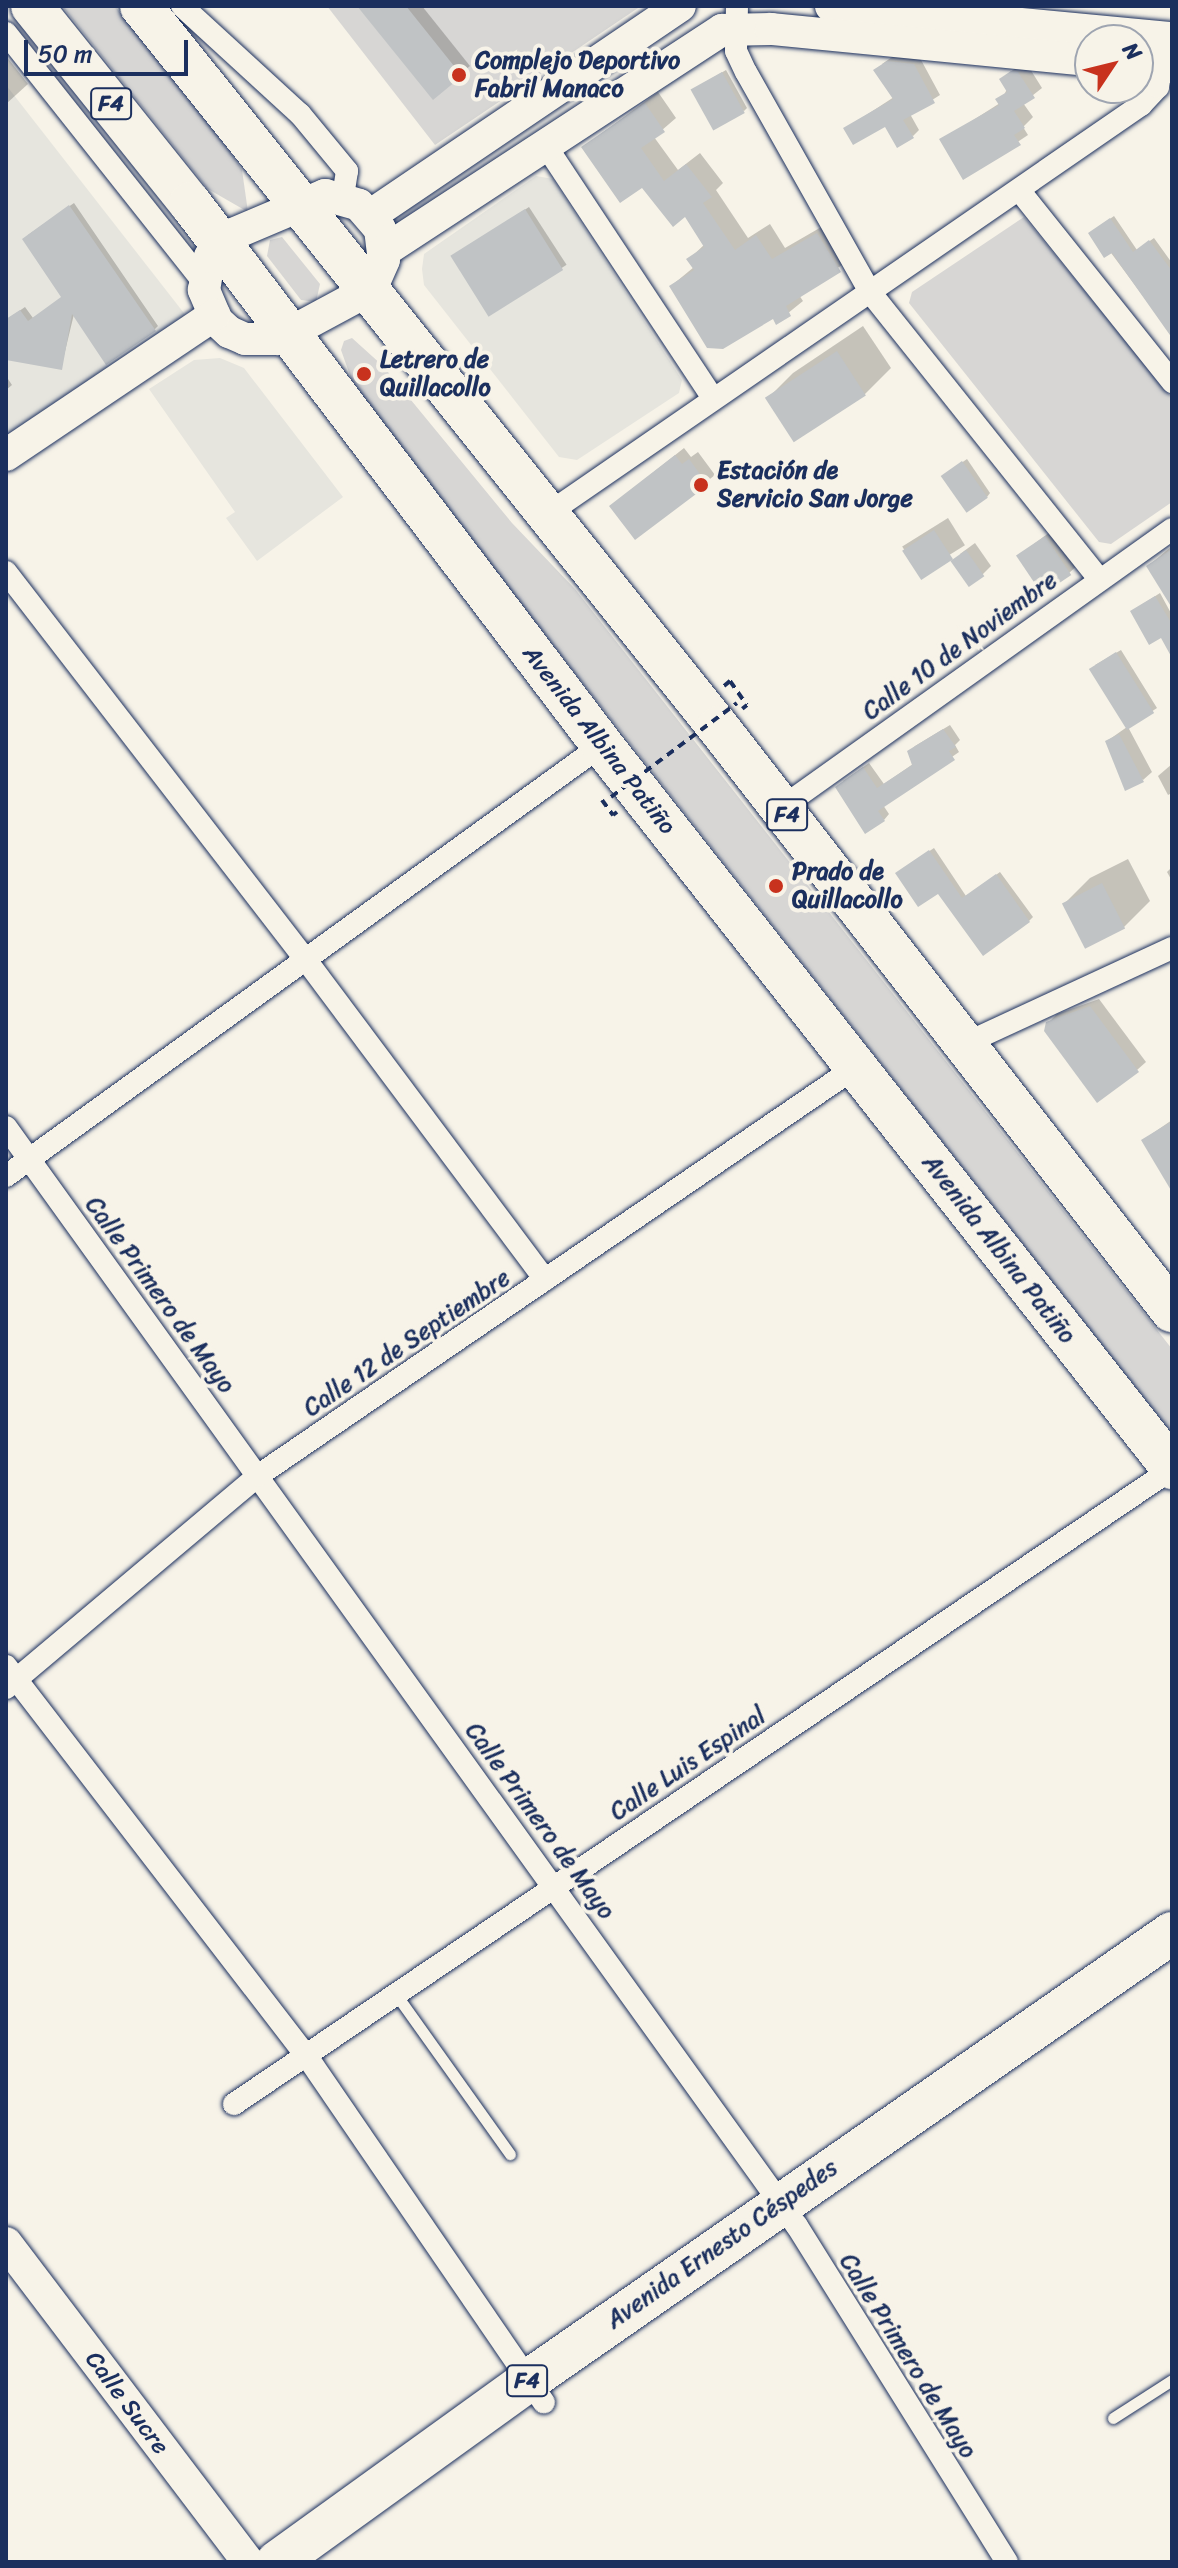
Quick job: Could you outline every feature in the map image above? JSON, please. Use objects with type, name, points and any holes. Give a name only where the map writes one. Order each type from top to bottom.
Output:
[{"type":"highway","name":"Avenida Albina Patiño","points":[[32,6],[220,244],[602,745],[1172,1469]]},
{"type":"highway","name":"F4","points":[[141,6],[781,808],[962,1045],[1172,1311]]},
{"type":"highway","name":"Avenida Ernesto Céspedes","points":[[277,2562],[536,2391],[788,2215],[1172,1933]]},
{"type":"highway","name":"Avenida Ernesto Céspedes","points":[[788,2215],[1172,1961]]},
{"type":"highway","name":"Avenida Ernesto Céspedes","points":[[320,2562],[536,2391]]},
{"type":"main road","points":[[371,215],[680,6]]},
{"type":"main road","points":[[831,6],[1162,55]]},
{"type":"main road","points":[[384,251],[736,18],[771,29],[1074,58]]},
{"type":"main road","points":[[325,195],[343,197],[371,215],[384,251],[380,275],[367,293],[287,334],[245,339],[214,315],[204,283],[210,257],[220,244],[298,203],[325,195]]},
{"type":"main road","points":[[6,455],[214,315]]},
{"type":"main road","name":"Calle Sucre","points":[[6,2243],[248,2562]]},
{"type":"street","points":[[182,6],[300,114],[347,171],[343,197]]},
{"type":"street","points":[[736,18],[746,72],[870,292],[1098,578]]},
{"type":"street","points":[[6,33],[204,283]]},
{"type":"street","points":[[546,515],[712,397],[1141,105],[1158,87],[1162,55]]},
{"type":"street","points":[[544,143],[712,397]]},
{"type":"street","points":[[1019,190],[1172,382]]},
{"type":"street","name":"Calle 10 de Noviembre","points":[[781,808],[1098,578],[1172,529]]},
{"type":"street","points":[[6,572],[306,960],[545,1280]]},
{"type":"street","points":[[6,1176],[602,745]]},
{"type":"street","points":[[962,1045],[1172,948]]},
{"type":"street","name":"Calle 12 de Septiembre","points":[[9,1678],[259,1475],[856,1067]]},
{"type":"street","name":"Calle Primero de Mayo","points":[[6,1127],[555,1885],[788,2215],[1007,2562]]},
{"type":"street","name":"Calle Luis Espinal","points":[[234,2104],[395,1992],[1172,1469]]},
{"type":"street","points":[[9,1678],[306,2055],[536,2391]]},
{"type":"lane","points":[[395,1992],[510,2154]]},
{"type":"lane","points":[[1113,2418],[1172,2380]]},
{"type":"path","points":[[611,797],[737,703]]},
{"type":"shaded area","points":[[62,6],[115,6],[242,170],[248,212],[208,189]]},
{"type":"shaded area","name":"Complejo Deportivo Fabril Manaco","points":[[327,6],[641,6],[435,145]]},
{"type":"shaded area","points":[[6,85],[187,317],[6,438]]},
{"type":"shaded area","points":[[536,176],[553,179],[682,380],[679,393],[577,460],[559,457],[424,285],[424,254]]},
{"type":"shaded area","points":[[1024,217],[1172,398],[1172,502],[1111,544],[1099,542],[909,303],[912,292]]},
{"type":"shaded area","points":[[282,237],[320,284],[316,302],[301,300],[267,256],[270,240]]},
{"type":"shaded area","name":"Prado de Quillacollo","points":[[352,338],[383,366],[512,523],[575,589],[1172,1349],[1172,1434],[357,395],[341,350],[344,341]]},
{"type":"shaded area","points":[[220,358],[244,368],[343,497],[257,561],[226,518],[235,512],[149,389],[194,360]]},
{"type":"building","points":[[357,6],[406,6],[462,76],[433,100]]},
{"type":"building","points":[[887,61],[914,64],[935,103],[903,120],[914,138],[897,148],[885,127],[853,145],[843,128],[893,99],[873,70]]},
{"type":"building","points":[[1011,71],[1018,72],[1035,98],[1014,111],[1025,128],[1014,135],[1021,145],[963,180],[939,139],[999,105],[995,99],[1007,92],[999,79]]},
{"type":"building","points":[[722,72],[745,113],[713,131],[691,89]]},
{"type":"building","points":[[645,103],[665,132],[641,148],[664,181],[686,164],[712,197],[703,203],[735,250],[756,235],[772,259],[817,233],[841,272],[786,306],[791,316],[776,325],[773,319],[723,349],[707,348],[669,286],[694,270],[686,259],[704,247],[685,217],[673,227],[642,188],[620,203],[581,147]]},
{"type":"building","points":[[69,205],[156,331],[106,365],[72,314],[62,370],[6,360],[6,319],[20,310],[28,321],[61,297],[22,239]]},
{"type":"building","points":[[525,209],[563,270],[489,317],[450,256]]},
{"type":"building","points":[[1110,218],[1133,252],[1149,240],[1172,271],[1172,338],[1112,253],[1104,258],[1088,233]]},
{"type":"building","points":[[837,351],[866,395],[794,442],[765,398]]},
{"type":"building","points":[[675,455],[682,464],[689,459],[708,485],[635,540],[609,506]]},
{"type":"building","points":[[962,461],[988,498],[967,513],[941,476]]},
{"type":"building","points":[[934,530],[953,559],[921,580],[902,551]]},
{"type":"building","points":[[1045,536],[1071,575],[1042,595],[1016,556]]},
{"type":"building","points":[[1172,549],[1172,608],[1146,566]]},
{"type":"building","points":[[966,550],[984,576],[969,587],[950,561]]},
{"type":"building","points":[[1155,596],[1172,624],[1172,658],[1161,638],[1149,645],[1130,611]]},
{"type":"building","points":[[1116,652],[1154,713],[1127,730],[1089,669]]},
{"type":"building","points":[[943,729],[956,747],[949,751],[955,760],[878,811],[885,821],[865,834],[835,787],[863,767],[877,788],[912,765],[907,751]]},
{"type":"building","points":[[1119,734],[1144,782],[1125,791],[1105,741]]},
{"type":"building","points":[[929,850],[962,898],[996,874],[1030,922],[983,956],[938,894],[918,907],[895,873]]},
{"type":"building","points":[[1102,883],[1125,928],[1085,949],[1062,903]]},
{"type":"building","points":[[1090,1006],[1139,1072],[1097,1103],[1044,1031],[1046,1022]]},
{"type":"building","points":[[1172,1121],[1172,1192],[1141,1140]]},
{"type":"place","name":"Complejo Deportivo Fabril Manaco","points":[[459,75]]},
{"type":"place","name":"Letrero de Quillacollo","points":[[364,374]]},
{"type":"place","name":"Estación de Servicio San Jorge","points":[[701,485]]},
{"type":"place","name":"Prado de Quillacollo","points":[[776,886]]}]
